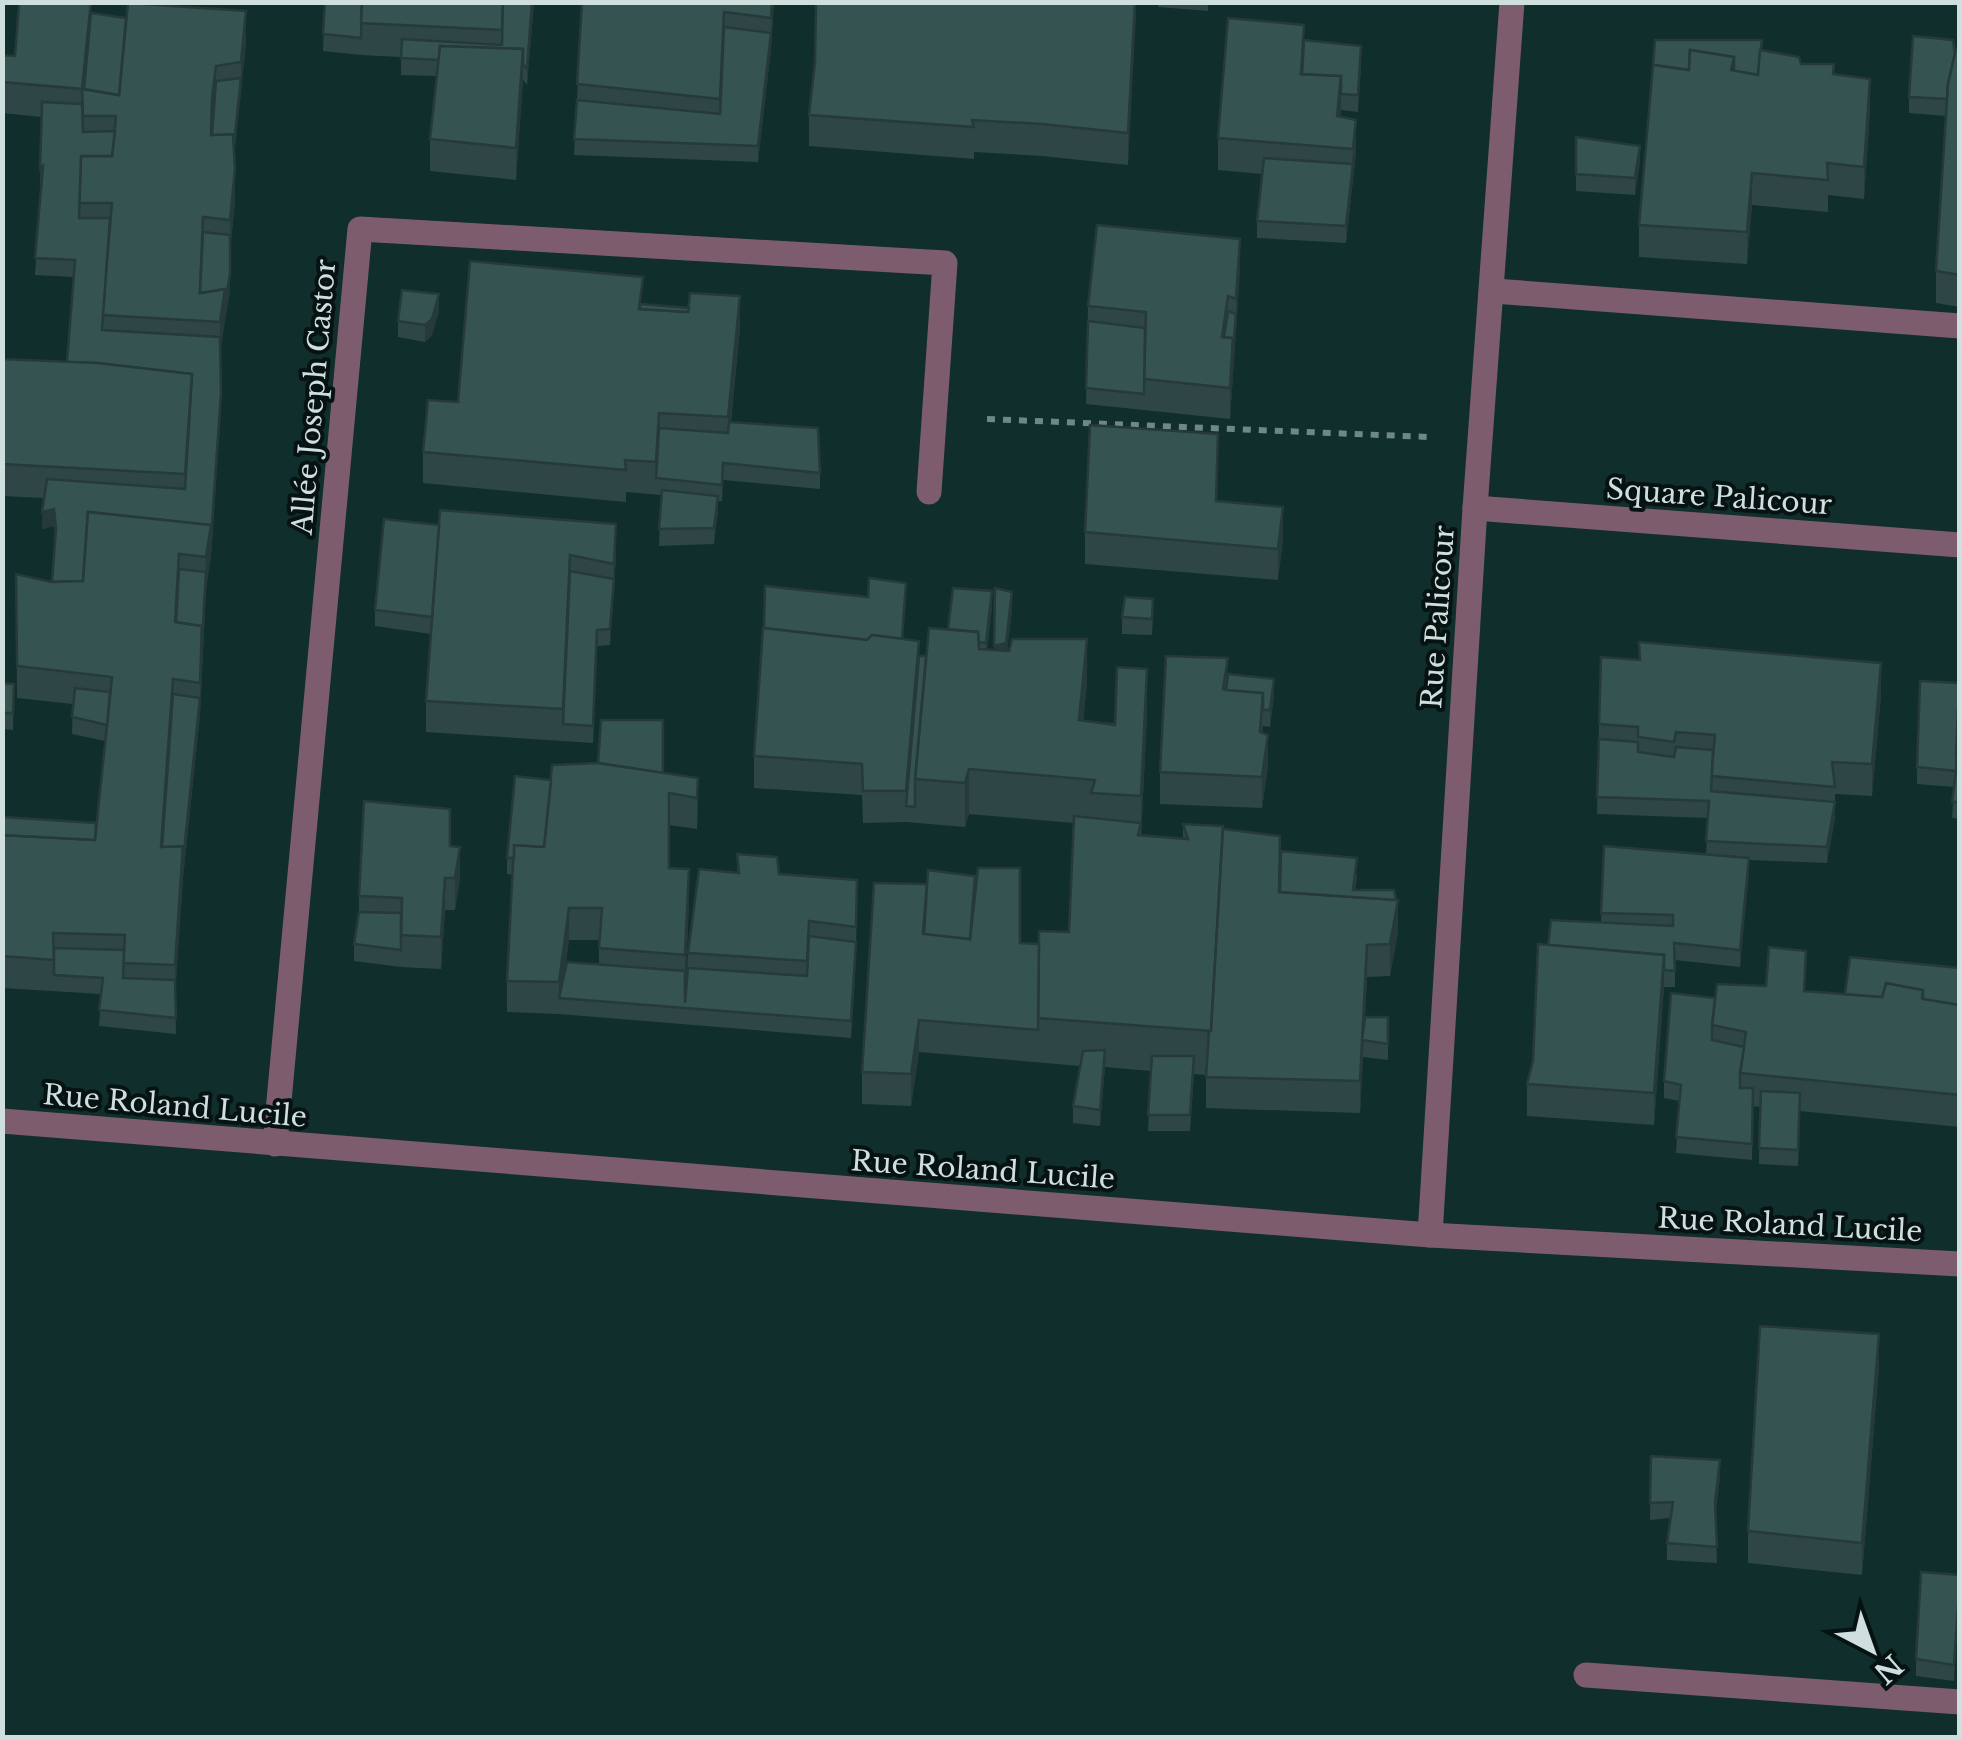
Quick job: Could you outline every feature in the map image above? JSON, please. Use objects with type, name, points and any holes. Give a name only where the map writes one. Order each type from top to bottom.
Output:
[{"type":"street","name":"Rue Palicour","points":[[1430,1235],[1474,508],[1494,291],[1512,2]]},
{"type":"street","name":"Allée Joseph Castor","points":[[275,1144],[360,229],[945,262],[929,492]]},
{"type":"street","points":[[1494,291],[1960,326]]},
{"type":"street","name":"Square Palicour","points":[[1474,508],[1960,546]]},
{"type":"street","name":"Rue Roland Lucile","points":[[2,1122],[1430,1235],[1960,1264]]},
{"type":"street","points":[[1586,1676],[1960,1702]]},
{"type":"path","points":[[936,417],[1480,439]]},
{"type":"building","points":[[19,2],[91,2],[82,89],[2,82],[2,55],[15,56]]},
{"type":"building","points":[[325,2],[362,2],[361,38],[323,34]]},
{"type":"building","points":[[362,2],[503,2],[502,30],[361,23]]},
{"type":"building","points":[[503,2],[532,2],[527,69],[523,49],[440,46],[439,60],[401,58],[402,39],[502,45]]},
{"type":"building","points":[[582,2],[772,2],[771,18],[724,12],[720,99],[577,84]]},
{"type":"building","points":[[816,2],[1135,2],[1128,133],[972,120],[974,127],[809,115]]},
{"type":"building","points":[[128,3],[246,11],[241,62],[216,66],[212,98],[211,135],[233,134],[235,169],[230,220],[203,217],[200,293],[225,289],[220,322],[102,315],[112,203],[79,203],[81,156],[112,156],[116,116],[83,116],[82,89],[119,95]]},
{"type":"building","points":[[91,13],[126,18],[119,95],[84,89]]},
{"type":"building","points":[[1228,18],[1304,25],[1301,74],[1341,76],[1337,116],[1356,120],[1353,149],[1218,138]]},
{"type":"building","points":[[724,27],[771,33],[758,146],[574,139],[577,100],[720,114]]},
{"type":"building","points":[[1913,36],[1953,40],[1955,54],[1947,99],[1909,97]]},
{"type":"building","points":[[1304,40],[1361,46],[1358,95],[1341,94],[1341,76],[1302,74]]},
{"type":"building","points":[[1655,40],[1762,40],[1758,75],[1734,71],[1734,57],[1690,50],[1689,70],[1653,65]]},
{"type":"building","points":[[440,46],[523,49],[516,148],[430,139]]},
{"type":"building","points":[[1956,49],[1960,49],[1960,275],[1936,271],[1948,84]]},
{"type":"building","points":[[1690,50],[1734,57],[1731,70],[1758,75],[1760,50],[1799,57],[1801,64],[1834,64],[1833,74],[1870,79],[1864,167],[1827,163],[1828,180],[1752,173],[1747,232],[1639,225],[1653,65],[1689,70]]},
{"type":"building","points":[[241,78],[234,144],[233,134],[212,135],[216,81]]},
{"type":"building","points":[[42,102],[82,104],[83,132],[115,131],[112,156],[81,156],[79,218],[110,218],[102,330],[220,337],[221,393],[211,539],[211,525],[88,512],[83,581],[52,582],[56,528],[54,509],[42,512],[47,479],[185,489],[192,374],[67,362],[75,260],[35,258],[43,166],[40,169]]},
{"type":"building","points":[[1576,137],[1640,146],[1635,178],[1576,174]]},
{"type":"building","points":[[1264,158],[1353,164],[1346,226],[1257,221]]},
{"type":"building","points":[[1097,225],[1240,239],[1236,299],[1228,296],[1222,337],[1233,338],[1230,388],[1144,379],[1146,312],[1088,306]]},
{"type":"building","points":[[203,232],[230,235],[225,304],[225,289],[200,293]]},
{"type":"building","points":[[470,261],[643,277],[639,309],[688,312],[690,293],[740,296],[728,417],[659,413],[656,462],[625,460],[626,470],[423,452],[428,400],[458,402]]},
{"type":"building","points":[[402,290],[439,294],[432,319],[425,325],[398,321]]},
{"type":"building","points":[[640,304],[689,308],[688,312],[640,309]]},
{"type":"building","points":[[1228,311],[1236,314],[1233,353],[1233,338],[1224,337]]},
{"type":"building","points":[[1088,321],[1145,328],[1144,394],[1086,388]]},
{"type":"building","points":[[2,359],[97,363],[192,374],[185,474],[2,464]]},
{"type":"building","points":[[729,422],[818,428],[820,473],[723,463],[722,485],[656,478],[659,428],[728,433]]},
{"type":"building","points":[[1090,425],[1218,434],[1216,501],[1283,507],[1278,549],[1085,532]]},
{"type":"building","points":[[662,490],[718,496],[714,528],[659,529]]},
{"type":"building","points":[[440,510],[616,524],[614,564],[570,555],[563,709],[426,701]]},
{"type":"building","points":[[88,512],[211,525],[206,557],[179,554],[175,622],[202,626],[200,683],[173,679],[161,847],[183,846],[175,965],[123,963],[125,935],[53,933],[54,960],[2,956],[2,835],[95,840],[112,677],[17,666],[16,574],[51,582],[83,581]]},
{"type":"building","points":[[384,519],[439,525],[432,617],[375,610]]},
{"type":"building","points":[[179,569],[206,572],[202,641],[202,626],[176,622]]},
{"type":"building","points":[[570,571],[614,579],[610,629],[597,630],[593,726],[563,724]]},
{"type":"building","points":[[869,578],[906,583],[902,639],[872,635],[867,640],[764,628],[765,586],[868,597]]},
{"type":"building","points":[[953,588],[992,591],[986,643],[979,642],[978,632],[948,629]]},
{"type":"building","points":[[995,588],[1012,592],[1006,643],[994,646]]},
{"type":"building","points":[[1125,597],[1153,599],[1152,619],[1122,617]]},
{"type":"building","points":[[763,628],[867,640],[872,635],[919,641],[906,791],[863,791],[862,764],[754,756]]},
{"type":"building","points":[[929,628],[978,632],[979,649],[1009,651],[1012,639],[1087,639],[1079,720],[1115,725],[1117,667],[1147,669],[1141,796],[1091,793],[1095,780],[969,769],[965,783],[915,779]]},
{"type":"building","points":[[1639,642],[1881,663],[1872,764],[1832,762],[1835,787],[1711,776],[1715,735],[1676,732],[1674,742],[1638,737],[1638,727],[1599,724],[1601,657],[1640,660]]},
{"type":"building","points":[[919,656],[926,656],[915,807],[906,806]]},
{"type":"building","points":[[1166,656],[1228,658],[1223,689],[1263,693],[1260,732],[1268,735],[1262,777],[1160,772]]},
{"type":"building","points":[[1228,674],[1274,679],[1270,710],[1263,710],[1263,693],[1226,690]]},
{"type":"building","points":[[1920,681],[1960,683],[1956,771],[1917,767]]},
{"type":"building","points":[[2,683],[14,684],[13,713],[2,713]]},
{"type":"building","points":[[75,688],[110,692],[107,725],[72,717]]},
{"type":"building","points":[[173,694],[200,698],[183,861],[183,846],[162,847]]},
{"type":"building","points":[[1958,708],[1960,756],[1956,756]]},
{"type":"building","points":[[601,720],[663,720],[663,773],[598,763]]},
{"type":"building","points":[[1599,739],[1638,742],[1638,752],[1674,757],[1676,747],[1713,750],[1711,791],[1835,802],[1827,847],[1706,841],[1709,801],[1597,797]]},
{"type":"building","points":[[597,763],[698,778],[697,798],[669,793],[669,868],[689,869],[685,955],[599,948],[602,908],[569,908],[559,982],[507,981],[514,845],[544,847],[552,765]]},
{"type":"building","points":[[1956,771],[1960,771],[1960,802],[1952,802]]},
{"type":"building","points":[[515,776],[551,780],[544,847],[514,845],[514,858],[507,858]]},
{"type":"building","points":[[364,801],[450,809],[450,846],[460,847],[455,878],[445,878],[441,937],[401,935],[402,898],[359,896]]},
{"type":"building","points":[[1074,816],[1141,823],[1138,835],[1188,839],[1183,824],[1223,826],[1211,1031],[1038,1018],[1039,931],[1069,932]]},
{"type":"building","points":[[2,817],[96,823],[95,840],[2,835]]},
{"type":"building","points":[[1223,829],[1280,836],[1279,892],[1398,900],[1390,944],[1367,945],[1360,1081],[1206,1077]]},
{"type":"building","points":[[1604,846],[1749,858],[1740,950],[1674,943],[1675,971],[1664,970],[1664,955],[1548,945],[1551,920],[1673,926],[1673,915],[1601,913]]},
{"type":"building","points":[[1281,851],[1357,858],[1353,890],[1394,890],[1396,900],[1280,892]]},
{"type":"building","points":[[737,854],[777,857],[779,874],[857,880],[856,927],[809,921],[807,961],[688,953],[699,869],[739,873]]},
{"type":"building","points":[[978,868],[1020,868],[1020,943],[1039,944],[1038,1030],[919,1020],[911,1074],[862,1072],[874,883],[927,884],[923,933],[970,939]]},
{"type":"building","points":[[928,870],[975,876],[970,939],[924,934]]},
{"type":"building","points":[[359,912],[401,913],[401,950],[354,944]]},
{"type":"building","points":[[809,936],[856,942],[851,1021],[559,998],[567,962],[685,971],[685,1003],[688,968],[807,976]]},
{"type":"building","points":[[1538,944],[1664,955],[1654,1093],[1527,1084],[1533,1061]]},
{"type":"building","points":[[1769,947],[1806,951],[1804,991],[1882,997],[1886,983],[1923,990],[1922,998],[1960,1005],[1960,1095],[1740,1073],[1746,1032],[1712,1025],[1717,984],[1766,986]]},
{"type":"building","points":[[54,948],[124,950],[123,978],[175,980],[176,1018],[99,1010],[103,978],[54,975]]},
{"type":"building","points":[[1850,957],[1960,968],[1960,1005],[1923,999],[1923,990],[1886,983],[1882,997],[1845,994]]},
{"type":"building","points":[[1671,993],[1715,998],[1712,1040],[1744,1047],[1740,1088],[1753,1088],[1752,1144],[1676,1137],[1681,1085],[1664,1081]]},
{"type":"building","points":[[1365,1017],[1388,1017],[1388,1044],[1362,1040]]},
{"type":"building","points":[[1105,1050],[1100,1110],[1073,1106],[1083,1051]]},
{"type":"building","points":[[1152,1056],[1194,1056],[1190,1115],[1148,1115]]},
{"type":"building","points":[[1761,1091],[1800,1093],[1798,1150],[1759,1148]]},
{"type":"building","points":[[1760,1326],[1879,1334],[1862,1543],[1748,1531]]},
{"type":"building","points":[[1651,1456],[1720,1460],[1715,1502],[1717,1547],[1667,1543],[1673,1502],[1650,1503]]},
{"type":"building","points":[[1921,1572],[1960,1575],[1954,1665],[1916,1659]]}]
